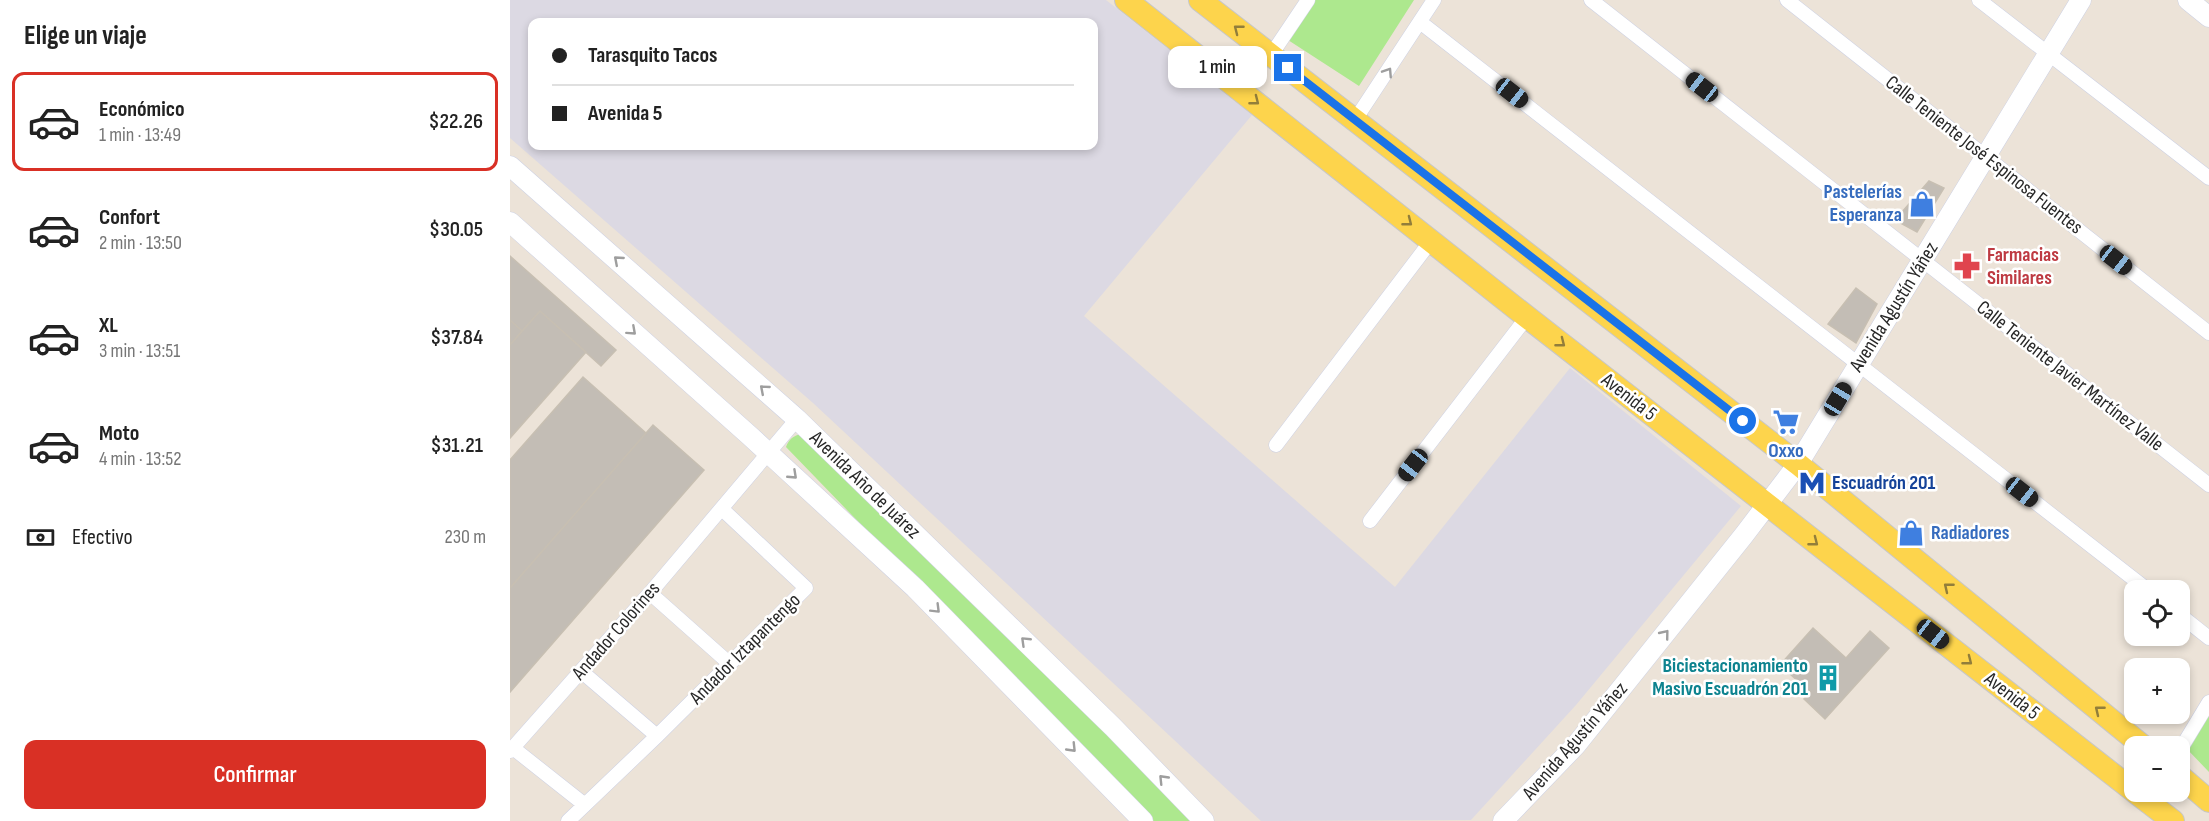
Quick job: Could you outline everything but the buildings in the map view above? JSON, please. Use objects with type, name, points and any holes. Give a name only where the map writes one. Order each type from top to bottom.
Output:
[{"type":"main road","name":"Avenida 5","points":[[1126,0],[2124,783]]},
{"type":"main road","points":[[1200,0],[1798,464],[2131,736]]},
{"type":"main road","name":"Avenida Agustín Yáñez","points":[[1503,821],[1576,745],[1768,506],[1798,464],[2081,0]]},
{"type":"main road","points":[[2188,0],[2209,17]]},
{"type":"main road","name":"Avenida Año de Juárez","points":[[510,166],[797,419],[1113,727],[1204,821]]},
{"type":"main road","name":"Avenida Año de Juárez","points":[[510,222],[769,453],[915,588],[1143,821]]},
{"type":"main road","points":[[2190,785],[2209,801]]},
{"type":"main road","name":"Avenida 5","points":[[2148,802],[2173,821]]},
{"type":"street","points":[[1271,55],[1308,0]]},
{"type":"street","points":[[1356,120],[1434,0]]},
{"type":"street","name":"Calle Teniente Javier Martínez Valle","points":[[1591,0],[2209,485]]},
{"type":"street","name":"Calle Teniente José Espinosa Fuentes","points":[[1787,0],[2209,333]]},
{"type":"street","points":[[1980,0],[2209,178]]},
{"type":"street","points":[[1420,22],[2135,580]]},
{"type":"street","points":[[1276,445],[1431,241]]},
{"type":"street","points":[[1370,521],[1527,317]]},
{"type":"street","points":[[722,509],[797,419]]},
{"type":"street","name":"Andador Colorines","points":[[511,750],[722,509]]},
{"type":"street","name":"Andador Iztapantengo","points":[[568,821],[806,588],[722,509]]},
{"type":"street","points":[[650,593],[730,664]]},
{"type":"street","points":[[2190,623],[2209,638]]},
{"type":"street","points":[[581,671],[657,736]]},
{"type":"street","points":[[2188,736],[2209,702]]},
{"type":"street","points":[[511,750],[585,805]]},
{"type":"shaded area","points":[[510,0],[1106,0],[1252,115],[1084,316],[1395,587],[1570,368],[1741,506],[1576,705],[1471,820],[1261,821],[813,403],[510,138]]},
{"type":"green space","points":[[1314,0],[1414,0],[1359,86],[1288,40]]},
{"type":"green space","points":[[801,434],[1200,821],[1148,821],[786,447],[792,438]]},
{"type":"green space","points":[[2209,712],[2209,772],[2190,752],[2190,742]]},
{"type":"place","name":"Pastelerías Esperanza","points":[[1922,204]]},
{"type":"place","name":"Farmacias Similares","points":[[1967,266]]},
{"type":"place","name":"Oxxo","points":[[1786,422]]},
{"type":"place","name":"Escuadrón 201","points":[[1812,483]]},
{"type":"place","name":"Radiadores","points":[[1911,533]]},
{"type":"place","name":"Biciestacionamiento Masivo Escuadrón 201","points":[[1828,678]]},
{"type":"route","points":[[1288,68],[1743,421]]}]
